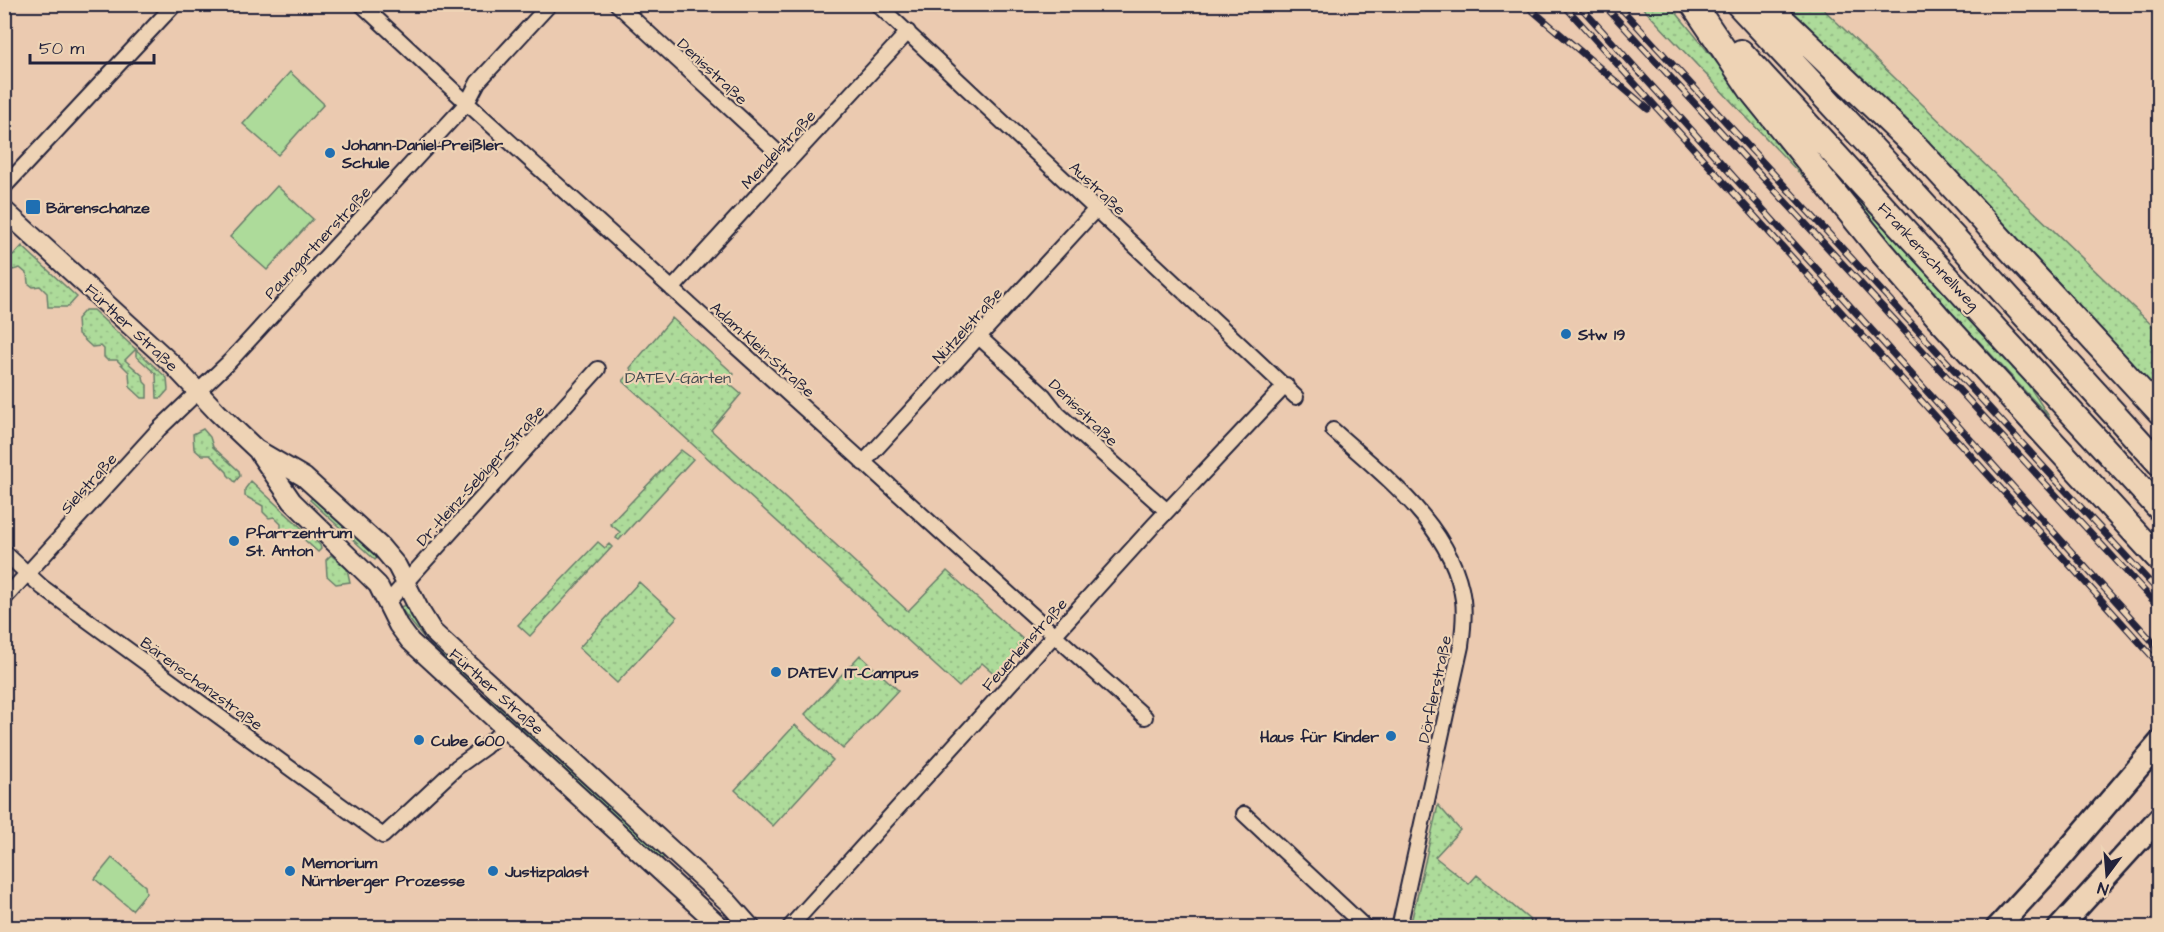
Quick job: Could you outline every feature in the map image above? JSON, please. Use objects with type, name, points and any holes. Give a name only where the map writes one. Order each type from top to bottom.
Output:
[{"type":"highway","name":"Frankenschnellweg","points":[[1695,4],[2160,509]]},
{"type":"highway","points":[[1695,4],[1754,94],[1881,251],[2160,560]]},
{"type":"highway","name":"Frankenschnellweg","points":[[1738,4],[2160,464]]},
{"type":"highway","points":[[1766,4],[1916,147],[2160,412]]},
{"type":"main road","name":"Fürther Straße","points":[[4,210],[171,363],[256,449],[292,501],[368,574],[382,591],[398,625],[410,641],[722,927]]},
{"type":"main road","name":"Fürther Straße","points":[[256,449],[304,477],[387,553],[397,566],[426,623],[442,640],[728,902],[751,927]]},
{"type":"main road","points":[[1997,927],[2062,858],[2160,742]]},
{"type":"main road","points":[[2059,927],[2160,817]]},
{"type":"street","points":[[4,187],[175,4]]},
{"type":"street","name":"Adam-Klein-Straße","points":[[361,4],[467,103],[1145,717]]},
{"type":"street","name":"Paumgartnerstraße","points":[[198,391],[229,362],[467,103],[478,82],[550,4]]},
{"type":"street","name":"Denisstraße","points":[[617,4],[788,162]]},
{"type":"street","name":"Austraße","points":[[878,4],[1286,385],[1296,397]]},
{"type":"street","name":"Mendelstraße","points":[[672,289],[908,32]]},
{"type":"street","name":"Nützelstraße","points":[[863,462],[1096,209]]},
{"type":"street","name":"Denisstraße","points":[[979,337],[1044,396],[1058,414],[1167,511]]},
{"type":"street","name":"Dr.-Heinz-Sebiger-Straße","points":[[387,603],[598,369]]},
{"type":"street","name":"Feuerleinstraße","points":[[789,927],[1167,511],[1286,385]]},
{"type":"street","name":"Sielstraße","points":[[4,599],[159,429],[198,391]]},
{"type":"street","name":"Dörflerstraße","points":[[1333,430],[1396,486],[1423,517],[1448,551],[1458,576],[1463,600],[1461,646],[1399,927]]},
{"type":"street","name":"Bärenschanzstraße","points":[[4,552],[42,587],[384,836],[457,766],[485,747],[504,729]]},
{"type":"street","points":[[1244,814],[1366,927]]},
{"type":"green space","points":[[1640,5],[1670,5],[1800,164],[1802,176]]},
{"type":"green space","points":[[1776,5],[1819,5],[2159,332],[2159,401]]},
{"type":"green space","points":[[290,72],[324,104],[278,155],[243,124]]},
{"type":"green space","points":[[1815,146],[2012,360],[2050,418],[1977,339],[1974,342],[1810,150]]},
{"type":"green space","points":[[277,186],[313,219],[267,270],[230,237]]},
{"type":"green space","points":[[22,246],[77,297],[68,307],[48,307],[47,293],[40,286],[33,287],[28,283],[27,274],[20,268],[13,270],[7,264],[9,251],[14,255]]},
{"type":"green space","points":[[85,310],[93,310],[136,349],[125,360],[143,376],[147,385],[147,398],[142,398],[130,387],[129,372],[117,360],[107,360],[101,346],[92,347],[78,334],[77,319]]},
{"type":"green space","name":"DATEV-Gärten","points":[[672,318],[734,374],[727,382],[741,394],[711,430],[908,611],[947,571],[1027,643],[997,676],[982,663],[959,687],[623,381],[632,371],[630,368]]},
{"type":"green space","points":[[136,350],[167,378],[168,390],[161,398],[157,398],[156,374],[136,356]]},
{"type":"green space","points":[[203,429],[210,437],[213,447],[239,471],[240,476],[235,482],[210,455],[201,455],[194,449],[193,434]]},
{"type":"green space","points":[[681,450],[693,459],[619,540],[616,538],[620,532],[610,524]]},
{"type":"green space","points":[[251,481],[320,545],[321,549],[318,552],[298,534],[287,534],[281,530],[281,524],[274,517],[269,518],[263,512],[263,506],[245,496],[245,489]]},
{"type":"green space","points":[[315,495],[380,554],[375,560],[310,500]]},
{"type":"green space","points":[[598,542],[605,548],[609,544],[612,547],[530,636],[518,625]]},
{"type":"green space","points":[[331,555],[347,569],[350,582],[336,584],[327,576],[326,560]]},
{"type":"green space","points":[[639,582],[677,617],[617,683],[579,648]]},
{"type":"green space","points":[[408,604],[474,678],[469,683],[432,647],[408,618],[400,607]]},
{"type":"green space","points":[[860,655],[898,690],[843,749],[805,714]]},
{"type":"green space","points":[[491,692],[667,854],[661,860],[486,698]]},
{"type":"green space","points":[[795,725],[833,760],[773,826],[735,790]]},
{"type":"green space","points":[[1438,805],[1460,830],[1435,857],[1469,884],[1477,875],[1538,927],[1410,927]]},
{"type":"green space","points":[[112,858],[145,886],[146,893],[132,910],[95,879]]},
{"type":"railway","points":[[1525,4],[1648,109]]},
{"type":"railway","points":[[1563,4],[2160,665]]},
{"type":"railway","points":[[1578,4],[2160,650]]},
{"type":"railway","points":[[1603,4],[2160,608]]},
{"type":"railway","points":[[1617,4],[2160,593]]},
{"type":"place","name":"Johann-Daniel-Preißler Schule","points":[[330,153]]},
{"type":"place","name":"Bärenschanze","points":[[33,207]]},
{"type":"place","name":"Stw 19","points":[[1566,334]]},
{"type":"place","name":"Pfarrzentrum St. Anton","points":[[234,541]]},
{"type":"place","name":"DATEV IT-Campus","points":[[776,672]]},
{"type":"place","name":"Haus für Kinder","points":[[1391,736]]},
{"type":"place","name":"Cube 600","points":[[419,740]]},
{"type":"place","name":"Memorium Nürnberger Prozesse","points":[[290,871]]},
{"type":"place","name":"Justizpalast","points":[[493,871]]}]
